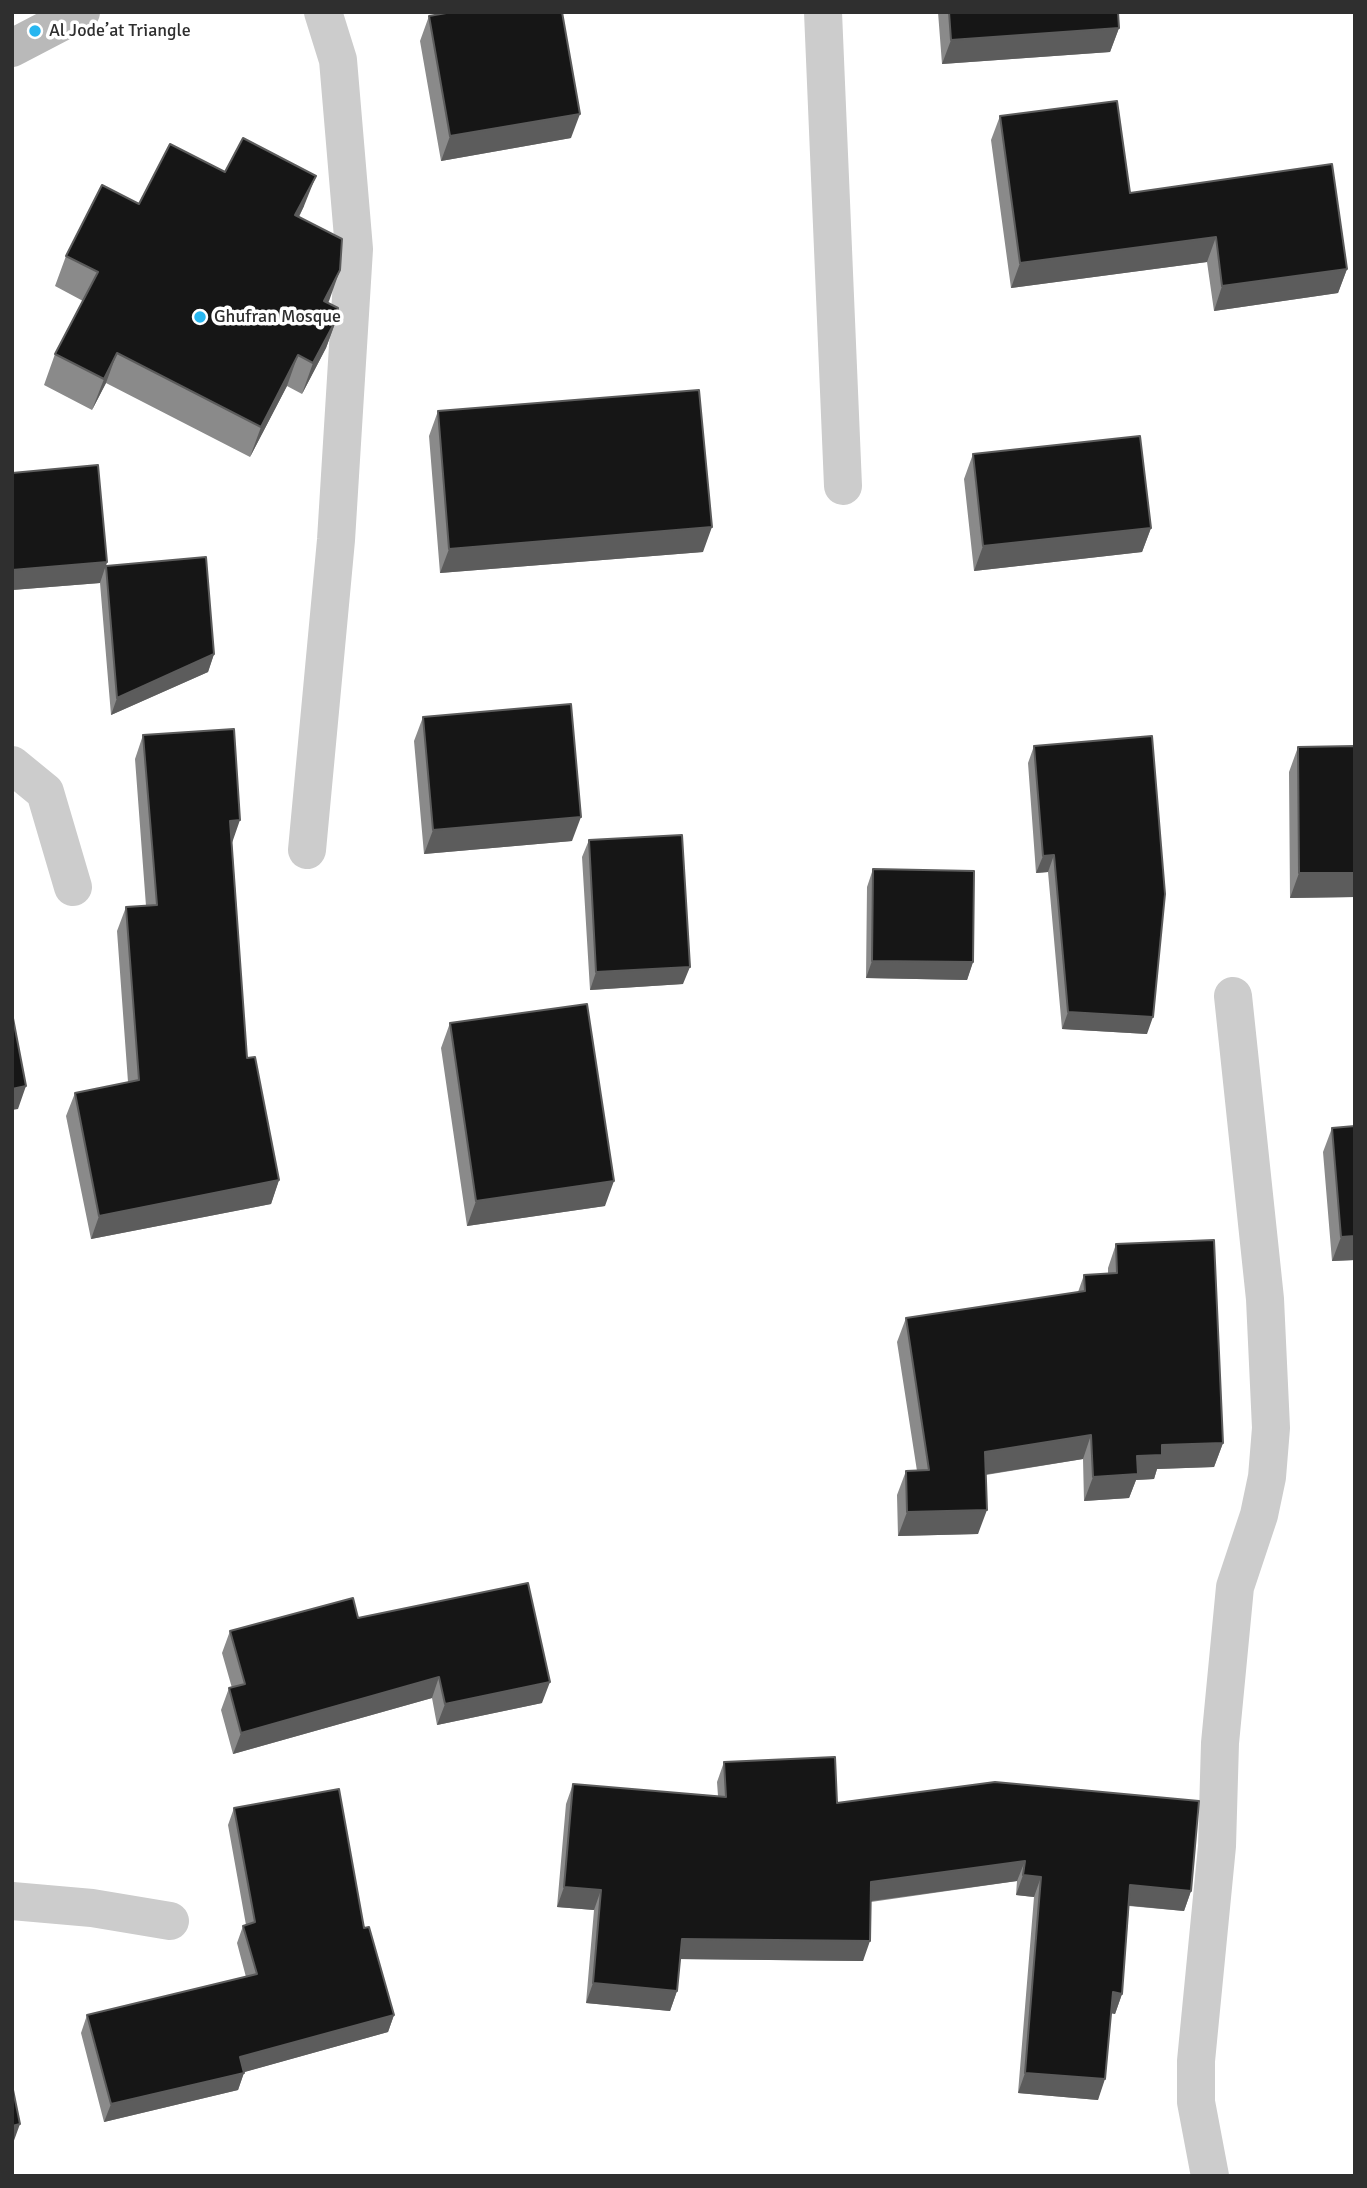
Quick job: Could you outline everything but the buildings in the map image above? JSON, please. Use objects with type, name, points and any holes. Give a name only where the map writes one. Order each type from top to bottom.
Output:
[{"type":"street","points":[[12,48],[80,12]]},
{"type":"street","points":[[307,850],[336,540],[354,249],[338,60],[323,12]]},
{"type":"street","points":[[822,12],[843,486]]},
{"type":"street","points":[[12,765],[45,792],[73,887]]},
{"type":"street","points":[[1210,2176],[1196,2102],[1196,2061],[1217,1846],[1220,1743],[1235,1587],[1259,1515],[1271,1428],[1265,1299],[1233,996]]},
{"type":"street","points":[[12,1901],[92,1908],[170,1921]]},
{"type":"place","name":"Al Jode’at Triangle","points":[[35,31]]},
{"type":"place","name":"Ghufran Mosque","points":[[200,317]]}]
